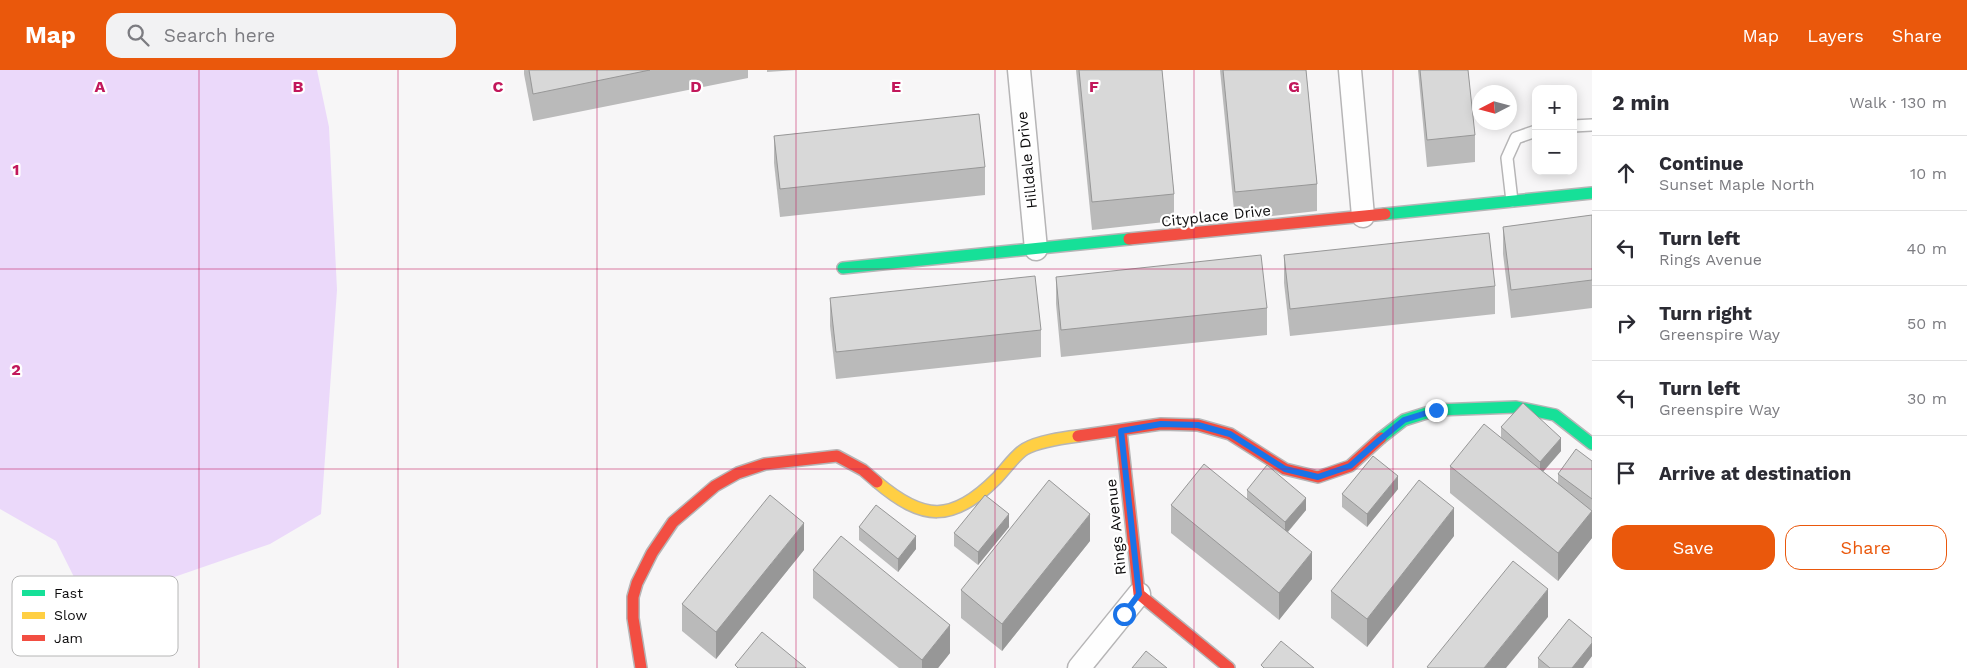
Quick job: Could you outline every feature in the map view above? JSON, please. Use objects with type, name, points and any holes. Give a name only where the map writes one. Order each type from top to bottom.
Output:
[{"type":"street","name":"Hilldale Drive","points":[[1019,70],[1036,249]]},
{"type":"street","points":[[1350,70],[1363,216]]},
{"type":"street","name":"Cityplace Drive","points":[[843,268],[1592,193]]},
{"type":"street","points":[[641,668],[633,618],[633,597],[637,583],[652,553],[673,522],[715,486],[738,472],[765,464],[837,456],[863,470],[890,493],[919,510],[935,512],[952,510],[982,493],[1025,448],[1060,438],[1161,424],[1198,425],[1230,434],[1285,469],[1318,477],[1350,466],[1404,420],[1436,410],[1516,407],[1556,416],[1592,444]]},
{"type":"street","name":"Rings Avenue","points":[[1121,431],[1139,594],[1229,668]]},
{"type":"street","points":[[1079,668],[1139,594]]},
{"type":"lane","points":[[1577,126],[1592,124]]},
{"type":"lane","points":[[1512,201],[1507,158],[1516,138],[1532,132]]},
{"type":"shaded area","points":[[0,70],[317,70],[329,127],[337,290],[321,514],[270,544],[177,576],[74,576],[56,541],[0,509]]},
{"type":"building","points":[[529,70],[650,70],[533,94]]},
{"type":"building","points":[[1079,70],[1162,70],[1174,194],[1092,202]]},
{"type":"building","points":[[1223,70],[1306,70],[1317,184],[1235,192]]},
{"type":"building","points":[[1420,70],[1468,70],[1472,107],[1472,130],[1474,130],[1475,135],[1427,140]]},
{"type":"building","points":[[979,114],[985,167],[780,189],[774,136]]},
{"type":"building","points":[[1592,215],[1592,280],[1511,290],[1503,227]]},
{"type":"building","points":[[1489,233],[1495,286],[1290,309],[1284,255]]},
{"type":"building","points":[[1261,255],[1267,308],[1061,330],[1056,277]]},
{"type":"building","points":[[1035,276],[1041,330],[836,352],[830,298]]},
{"type":"building","points":[[1523,403],[1561,438],[1540,462],[1501,427]]},
{"type":"building","points":[[1484,424],[1592,511],[1558,553],[1450,466]]},
{"type":"building","points":[[1576,449],[1592,461],[1592,499],[1558,474]]},
{"type":"building","points":[[1373,456],[1398,476],[1367,514],[1342,494]]},
{"type":"building","points":[[1204,464],[1312,552],[1279,593],[1171,505]]},
{"type":"building","points":[[1267,465],[1306,498],[1285,522],[1247,490]]},
{"type":"building","points":[[1049,480],[1090,514],[1002,624],[961,590]]},
{"type":"building","points":[[1419,480],[1454,508],[1367,619],[1331,591]]},
{"type":"building","points":[[770,495],[804,523],[716,632],[682,604]]},
{"type":"building","points":[[985,495],[1009,514],[978,552],[954,533]]},
{"type":"building","points":[[876,505],[916,536],[898,559],[859,527]]},
{"type":"building","points":[[841,536],[950,625],[922,660],[813,570]]},
{"type":"building","points":[[1513,561],[1548,589],[1484,668],[1427,667]]},
{"type":"building","points":[[1569,619],[1592,638],[1592,643],[1572,668],[1550,668],[1538,658]]},
{"type":"building","points":[[762,632],[806,668],[738,668],[735,665]]},
{"type":"building","points":[[1281,641],[1314,668],[1264,668],[1261,665]]},
{"type":"building","points":[[1146,651],[1167,668],[1132,668]]},
{"type":"traffic: fast","points":[[1385,214],[1592,193]]},
{"type":"traffic: fast","points":[[843,268],[1129,239]]},
{"type":"traffic: fast","points":[[1381,438],[1404,420],[1436,410],[1516,407],[1555,415],[1592,444]]},
{"type":"traffic: slow","points":[[877,482],[894,495],[923,510],[937,512],[951,510],[965,504],[980,493],[1025,449],[1044,442],[1078,436]]},
{"type":"traffic: jam","points":[[1129,239],[1385,214]]},
{"type":"traffic: jam","points":[[1078,436],[1161,424],[1198,425],[1230,434],[1285,469],[1318,477],[1350,466],[1381,438]]},
{"type":"traffic: jam","points":[[1121,431],[1139,594],[1229,668]]},
{"type":"traffic: jam","points":[[641,668],[633,618],[633,597],[637,583],[652,553],[673,522],[715,486],[738,473],[765,464],[837,456],[863,470],[877,482]]},
{"type":"route","points":[[1124,614],[1139,594],[1121,431],[1161,424],[1198,425],[1230,434],[1285,469],[1318,477],[1350,466],[1404,420],[1436,410]]}]
